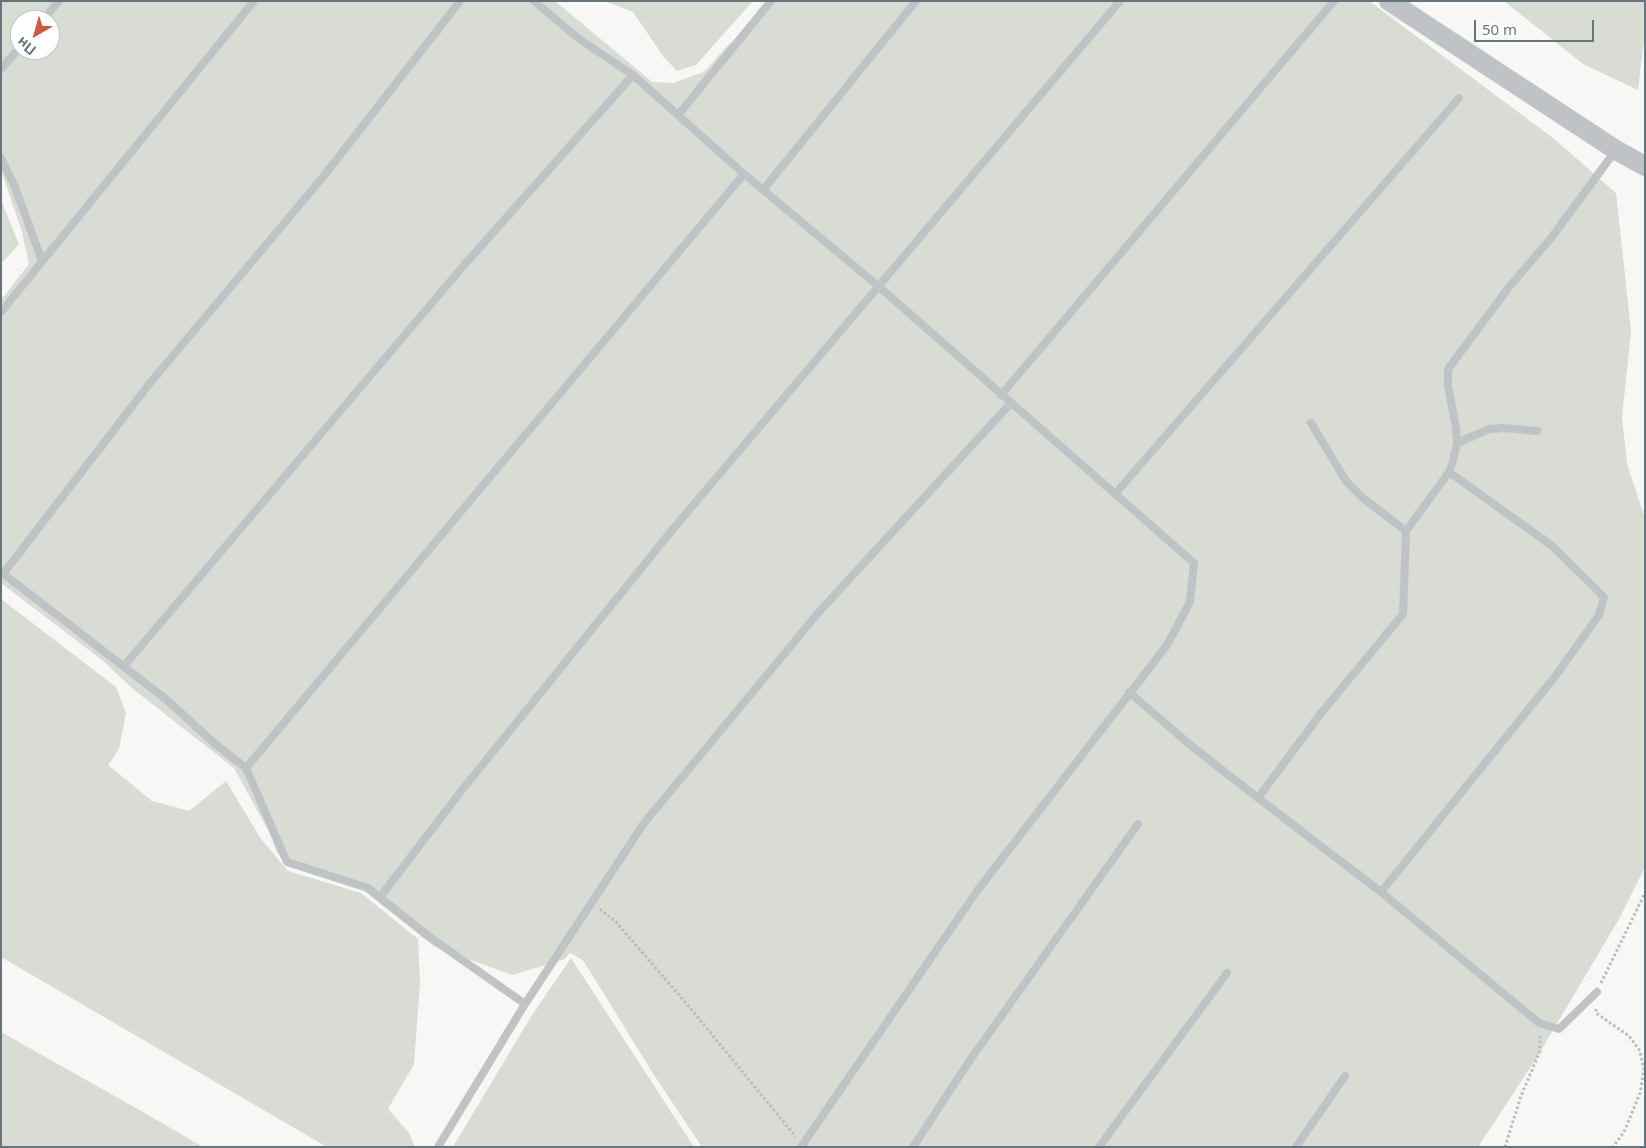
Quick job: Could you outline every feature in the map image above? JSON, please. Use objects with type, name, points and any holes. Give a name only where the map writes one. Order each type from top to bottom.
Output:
[{"type":"street","points":[[1389,1],[1616,150],[1645,166]]},
{"type":"lane","points":[[1,312],[254,1]]},
{"type":"lane","points":[[460,1],[323,177],[150,383],[2,573],[124,666],[246,768],[287,862],[368,888],[426,935],[524,1004]]},
{"type":"lane","points":[[534,1],[579,39],[633,74],[744,174],[877,285],[1010,404],[1194,563],[1190,602],[1167,644],[1128,692],[977,891],[802,1146]]},
{"type":"lane","points":[[678,115],[771,1]]},
{"type":"lane","points":[[764,190],[916,1]]},
{"type":"lane","points":[[380,897],[462,790],[673,528],[877,285],[1120,1]]},
{"type":"lane","points":[[1001,395],[1334,1]]},
{"type":"lane","points":[[1,69],[10,59]]},
{"type":"lane","points":[[124,666],[465,264],[633,74]]},
{"type":"lane","points":[[1115,494],[1459,98]]},
{"type":"lane","points":[[1258,798],[1316,720],[1403,614],[1406,531],[1449,472],[1456,443],[1456,427],[1448,386],[1448,369],[1616,150]]},
{"type":"lane","points":[[1,158],[15,187],[42,261]]},
{"type":"lane","points":[[246,768],[744,174]]},
{"type":"lane","points":[[438,1147],[524,1004],[644,823],[819,612],[1010,404]]},
{"type":"lane","points":[[1311,423],[1346,481],[1363,498],[1406,531]]},
{"type":"lane","points":[[1456,443],[1488,429],[1504,428],[1538,431]]},
{"type":"lane","points":[[1381,892],[1557,674],[1599,615],[1604,597],[1551,545],[1449,472]]},
{"type":"lane","points":[[1128,692],[1189,744],[1381,892],[1539,1023],[1559,1029],[1597,992]]},
{"type":"lane","points":[[913,1147],[970,1060],[1138,824]]},
{"type":"lane","points":[[1099,1147],[1227,973]]},
{"type":"lane","points":[[1296,1147],[1345,1076]]},
{"type":"path","points":[[1613,1147],[1628,1124],[1640,1093],[1644,1070],[1640,1051],[1629,1036],[1596,1013],[1597,992],[1645,893]]},
{"type":"path","points":[[592,902],[616,922],[691,1009],[802,1146]]},
{"type":"path","points":[[1505,1147],[1521,1096],[1540,1051],[1539,1023]]},
{"type":"shaded area","points":[[1,1],[555,1],[652,82],[673,83],[704,72],[727,46],[765,14],[776,1],[1369,1],[1553,138],[1616,193],[1631,331],[1622,417],[1627,464],[1645,518],[1645,867],[1619,919],[1534,1062],[1478,1147],[702,1147],[654,1075],[583,960],[570,953],[565,959],[512,975],[435,947],[364,891],[287,866],[277,852],[268,830],[234,768],[133,689],[102,660],[1,583],[1,300],[29,264],[22,232],[1,170]]},
{"type":"shaded area","points":[[605,1],[753,1],[696,65],[677,71],[663,56],[633,12]]},
{"type":"shaded area","points":[[1504,1],[1645,1],[1645,29],[1638,90],[1583,64]]},
{"type":"shaded area","points":[[1,200],[19,244],[1,264]]},
{"type":"shaded area","points":[[1,599],[116,687],[126,713],[119,749],[108,765],[152,801],[189,811],[226,781],[261,839],[288,871],[361,893],[418,939],[420,983],[414,1064],[388,1109],[409,1133],[415,1147],[327,1147],[1,957]]},
{"type":"shaded area","points":[[571,958],[694,1147],[453,1147],[532,1015]]},
{"type":"shaded area","points":[[1,1032],[143,1112],[203,1147],[1,1147]]}]
